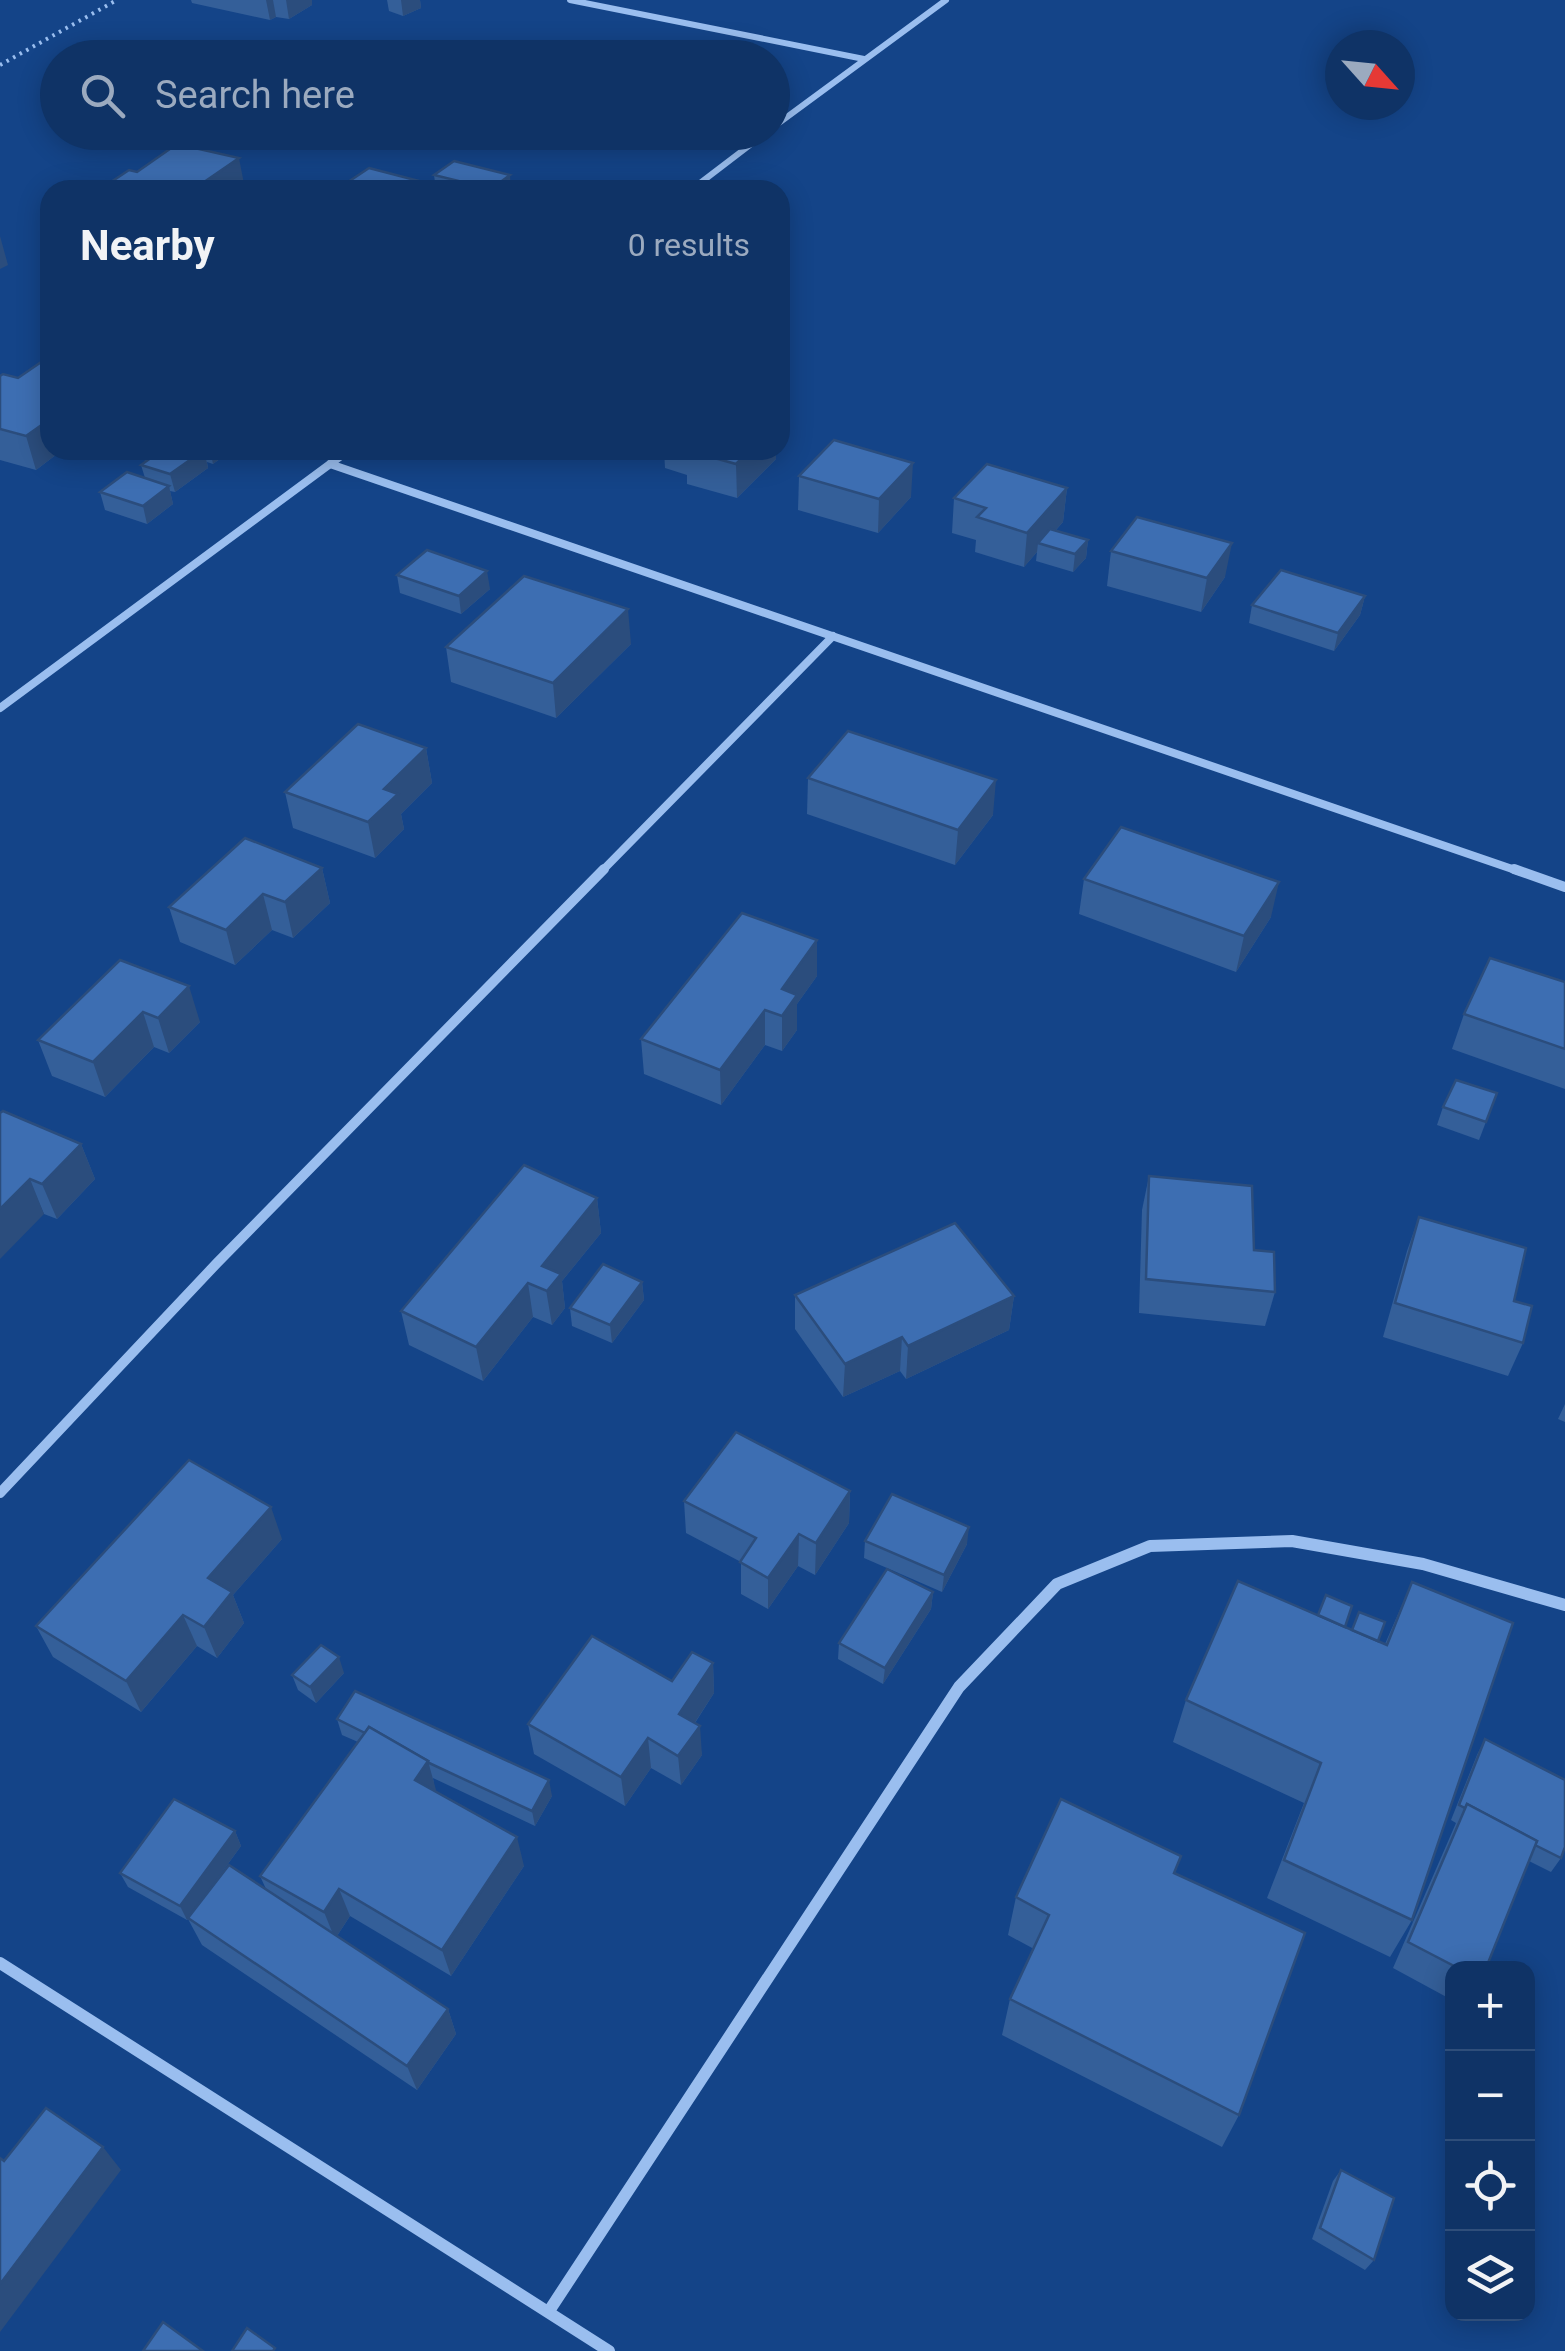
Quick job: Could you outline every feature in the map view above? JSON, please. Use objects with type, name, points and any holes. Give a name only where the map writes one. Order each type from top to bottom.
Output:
[{"type":"street","points":[[570,0],[769,40]]},
{"type":"street","points":[[790,115],[946,0]]},
{"type":"street","points":[[790,44],[864,59]]},
{"type":"street","points":[[704,180],[744,150]]},
{"type":"street","points":[[0,708],[335,460]]},
{"type":"street","points":[[330,464],[1565,887]]},
{"type":"street","points":[[0,1493],[217,1263],[834,636]]},
{"type":"street","points":[[549,2311],[959,1686],[1057,1584],[1150,1546],[1292,1541],[1422,1564],[1565,1605]]},
{"type":"street","points":[[0,1963],[609,2351]]},
{"type":"path","points":[[45,40],[117,0]]},
{"type":"path","points":[[0,65],[40,43]]},
{"type":"building","points":[[168,150],[204,150],[239,158],[207,180],[114,180],[129,170],[137,172]]},
{"type":"building","points":[[454,161],[510,175],[503,180],[454,180],[434,175]]},
{"type":"building","points":[[369,168],[415,180],[351,180]]},
{"type":"building","points":[[40,363],[40,426],[26,436],[0,429],[0,376],[18,378]]},
{"type":"building","points":[[834,440],[913,463],[879,499],[799,476]]},
{"type":"building","points":[[148,460],[190,460],[170,474],[141,465]]},
{"type":"building","points":[[987,464],[1067,488],[1027,533],[977,517],[986,508],[954,498]]},
{"type":"building","points":[[127,472],[169,486],[143,506],[100,492]]},
{"type":"building","points":[[1137,517],[1232,543],[1207,578],[1111,551]]},
{"type":"building","points":[[1050,529],[1088,540],[1075,554],[1038,543]]},
{"type":"building","points":[[427,550],[487,571],[459,596],[397,575]]},
{"type":"building","points":[[1281,570],[1365,596],[1338,633],[1252,605]]},
{"type":"building","points":[[524,576],[628,609],[553,683],[446,647]]},
{"type":"building","points":[[358,724],[426,748],[384,789],[398,794],[368,822],[285,792]]},
{"type":"building","points":[[848,731],[996,780],[958,830],[808,778]]},
{"type":"building","points":[[1121,827],[1279,882],[1244,936],[1084,879]]},
{"type":"building","points":[[245,838],[322,868],[285,902],[263,894],[226,930],[169,907]]},
{"type":"building","points":[[742,913],[817,940],[782,989],[797,995],[782,1016],[765,1010],[720,1070],[641,1039]]},
{"type":"building","points":[[1490,958],[1565,982],[1565,1049],[1464,1014]]},
{"type":"building","points":[[120,960],[189,986],[158,1018],[143,1012],[93,1062],[38,1040]]},
{"type":"building","points":[[1456,1080],[1497,1093],[1486,1122],[1443,1107]]},
{"type":"building","points":[[0,1113],[81,1144],[42,1184],[30,1179],[0,1209]]},
{"type":"building","points":[[524,1165],[597,1198],[542,1266],[561,1274],[547,1291],[528,1283],[476,1347],[401,1311]]},
{"type":"building","points":[[1149,1176],[1252,1186],[1254,1250],[1274,1252],[1275,1292],[1146,1279]]},
{"type":"building","points":[[1419,1217],[1526,1248],[1514,1301],[1532,1306],[1523,1343],[1395,1303]]},
{"type":"building","points":[[955,1223],[1014,1296],[908,1346],[902,1337],[845,1364],[795,1295]]},
{"type":"building","points":[[603,1264],[642,1282],[610,1325],[570,1308]]},
{"type":"building","points":[[736,1432],[850,1491],[816,1543],[799,1534],[768,1578],[740,1562],[756,1538],[684,1501]]},
{"type":"building","points":[[189,1460],[271,1507],[208,1578],[232,1592],[204,1627],[183,1615],[126,1681],[36,1626]]},
{"type":"building","points":[[892,1494],[969,1527],[944,1575],[865,1541]]},
{"type":"building","points":[[887,1569],[933,1592],[885,1668],[839,1643]]},
{"type":"building","points":[[1238,1581],[1387,1645],[1412,1582],[1513,1623],[1412,1920],[1284,1860],[1321,1763],[1186,1700]]},
{"type":"building","points":[[1326,1595],[1352,1606],[1345,1627],[1318,1615]]},
{"type":"building","points":[[1359,1612],[1385,1622],[1378,1641],[1352,1630]]},
{"type":"building","points":[[592,1636],[672,1681],[692,1652],[713,1663],[679,1714],[700,1726],[678,1756],[648,1738],[621,1777],[528,1724]]},
{"type":"building","points":[[321,1645],[339,1657],[310,1687],[292,1675]]},
{"type":"building","points":[[355,1691],[549,1780],[532,1811],[427,1762],[369,1727],[365,1733],[337,1719]]},
{"type":"building","points":[[369,1727],[428,1761],[415,1780],[517,1837],[442,1950],[339,1889],[324,1912],[260,1876]]},
{"type":"building","points":[[1485,1739],[1565,1780],[1565,1847],[1561,1858],[1467,1804],[1465,1808],[1459,1805]]},
{"type":"building","points":[[174,1799],[235,1831],[180,1906],[120,1873]]},
{"type":"building","points":[[1061,1799],[1181,1856],[1174,1873],[1305,1933],[1239,2115],[1010,1999],[1049,1915],[1016,1897]]},
{"type":"building","points":[[1467,1804],[1537,1841],[1489,1961],[1445,1961],[1408,1942]]},
{"type":"building","points":[[229,1865],[448,2009],[407,2066],[188,1918]]},
{"type":"building","points":[[46,2108],[103,2147],[0,2284],[0,2158],[4,2161]]},
{"type":"building","points":[[1341,2170],[1394,2198],[1374,2260],[1320,2228]]},
{"type":"building","points":[[163,2322],[203,2351],[143,2351]]},
{"type":"building","points":[[247,2328],[275,2348],[273,2351],[232,2351]]}]
